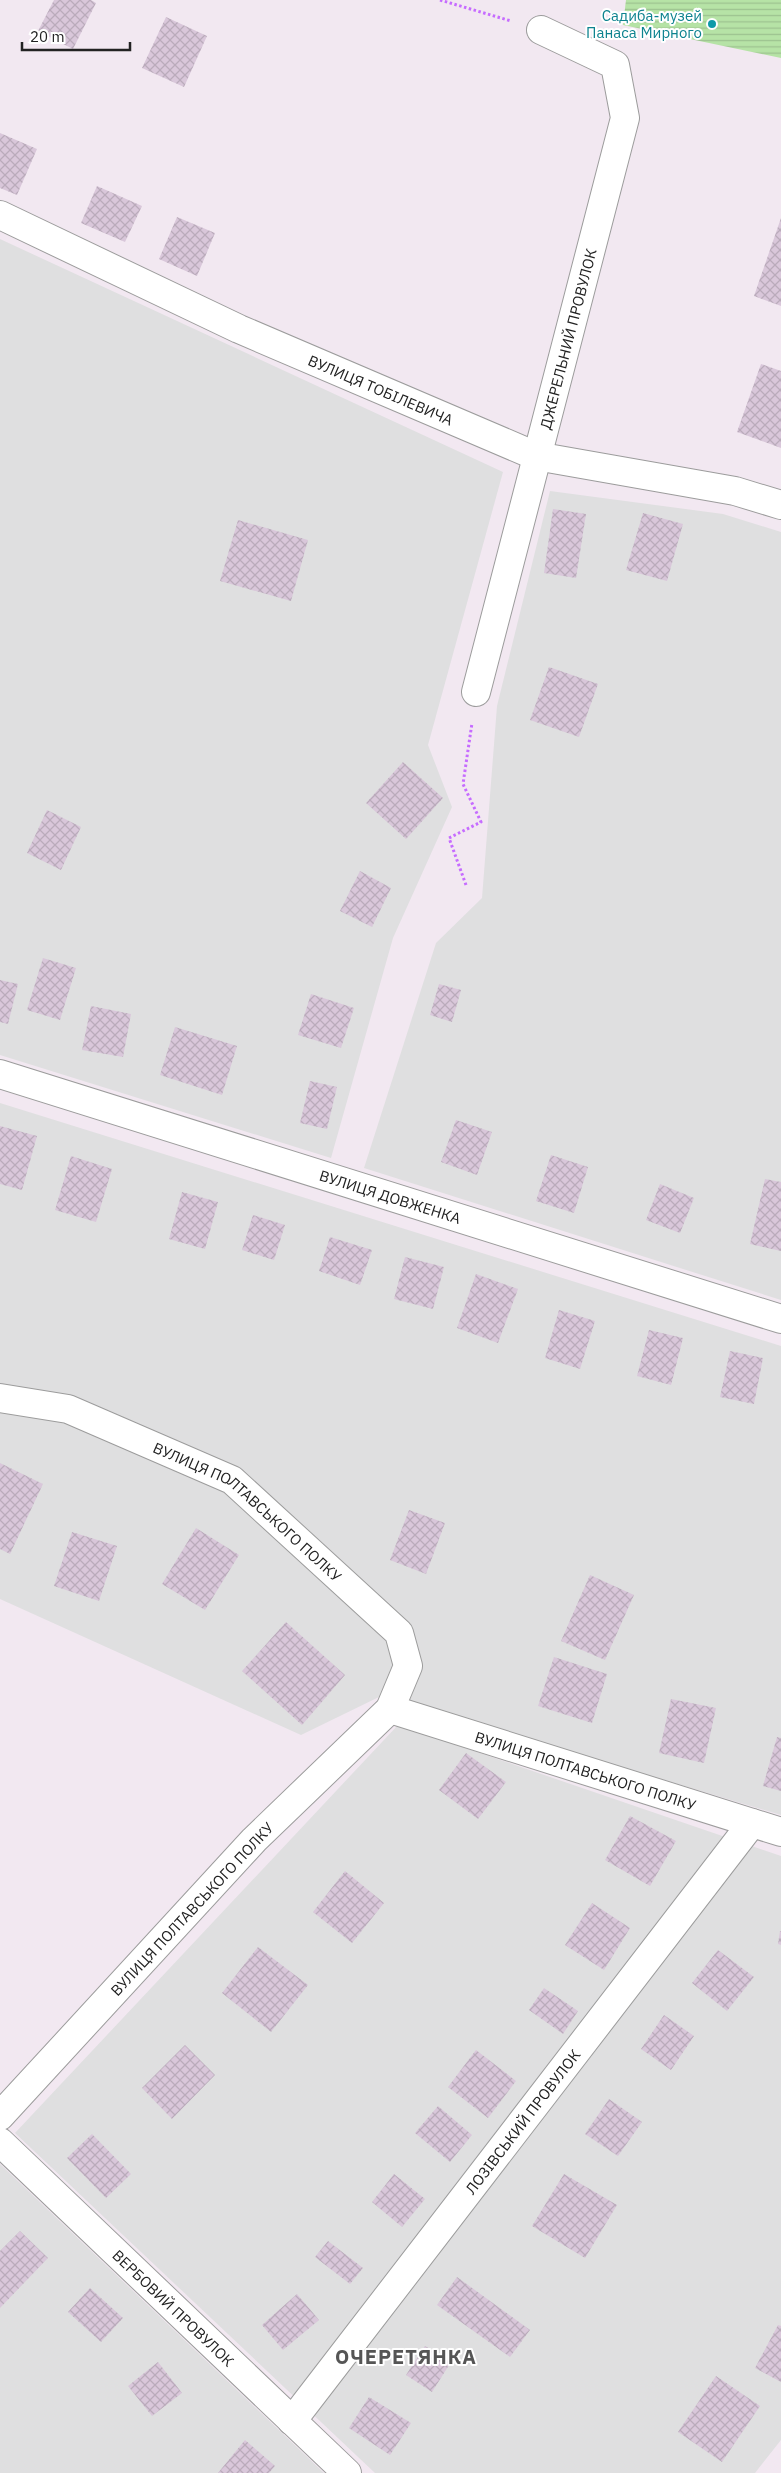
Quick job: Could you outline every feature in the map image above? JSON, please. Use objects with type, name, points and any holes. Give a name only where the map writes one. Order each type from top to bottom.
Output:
[{"type":"street","name":"ДЖЕРЕЛЬНИЙ ПРОВУЛОК","points":[[476,692],[625,118],[615,65],[541,30]]},
{"type":"street","name":"ВУЛИЦЯ ТОБІЛЕВИЧА","points":[[0,215],[240,329],[536,456],[735,491],[781,505]]},
{"type":"street","name":"ВУЛИЦЯ ДОВЖЕНКА","points":[[0,1074],[781,1319]]},
{"type":"street","name":"ВУЛИЦЯ ПОЛТАВСЬКОГО ПОЛКУ","points":[[0,1398],[68,1409],[232,1480],[400,1633],[408,1666],[390,1709],[254,1840],[0,2116]]},
{"type":"street","name":"ВУЛИЦЯ ПОЛТАВСЬКОГО ПОЛКУ","points":[[390,1709],[781,1832]]},
{"type":"street","name":"ЛОЗІВСЬКИЙ ПРОВУЛОК","points":[[292,2421],[752,1823]]},
{"type":"street","name":"ВЕРБОВИЙ ПРОВУЛОК","points":[[0,2142],[347,2473]]},
{"type":"path","points":[[440,0],[541,30]]},
{"type":"path","points":[[466,885],[449,838],[481,822],[464,784],[476,692]]},
{"type":"shaded area","points":[[626,0],[781,0],[781,58],[623,25]]},
{"type":"shaded area","points":[[0,239],[503,472],[428,745],[452,807],[393,938],[331,1158],[0,1055]]},
{"type":"shaded area","points":[[550,491],[723,514],[781,532],[781,1300],[364,1168],[436,943],[482,898],[497,706]]},
{"type":"shaded area","points":[[0,1103],[781,1346],[781,1815],[405,1702],[379,1697],[301,1735],[0,1599]]},
{"type":"shaded area","points":[[398,1725],[781,1856],[781,2440],[755,2473],[375,2473],[15,2133]]},
{"type":"shaded area","points":[[0,2164],[324,2473],[0,2473]]},
{"type":"building","points":[[54,0],[91,0],[96,3],[73,49],[38,31]]},
{"type":"building","points":[[166,17],[207,36],[184,87],[142,68]]},
{"type":"building","points":[[0,133],[37,149],[17,195],[0,188]]},
{"type":"building","points":[[97,186],[142,206],[125,242],[81,223]]},
{"type":"building","points":[[177,217],[215,233],[197,276],[159,259]]},
{"type":"building","points":[[781,218],[781,306],[754,296]]},
{"type":"building","points":[[761,364],[781,371],[781,448],[737,432]]},
{"type":"building","points":[[553,509],[586,514],[576,578],[544,573]]},
{"type":"building","points":[[643,513],[683,524],[667,581],[626,570]]},
{"type":"building","points":[[238,520],[308,540],[291,601],[220,581]]},
{"type":"building","points":[[549,667],[598,684],[579,737],[530,720]]},
{"type":"building","points":[[403,762],[443,798],[406,839],[366,803]]},
{"type":"building","points":[[47,810],[81,827],[61,870],[27,853]]},
{"type":"building","points":[[360,871],[391,888],[372,927],[340,911]]},
{"type":"building","points":[[43,958],[76,968],[60,1020],[27,1010]]},
{"type":"building","points":[[0,980],[18,984],[8,1024],[0,1022]]},
{"type":"building","points":[[439,984],[461,990],[452,1022],[430,1015]]},
{"type":"building","points":[[311,994],[354,1008],[341,1048],[298,1035]]},
{"type":"building","points":[[91,1006],[131,1014],[123,1057],[82,1050]]},
{"type":"building","points":[[175,1027],[237,1046],[222,1095],[160,1075]]},
{"type":"building","points":[[310,1081],[337,1087],[327,1129],[300,1123]]},
{"type":"building","points":[[456,1120],[492,1132],[477,1175],[441,1162]]},
{"type":"building","points":[[0,1126],[37,1136],[22,1190],[0,1184]]},
{"type":"building","points":[[551,1155],[588,1167],[574,1213],[536,1201]]},
{"type":"building","points":[[71,1156],[112,1169],[96,1222],[55,1210]]},
{"type":"building","points":[[765,1179],[781,1182],[781,1251],[750,1244]]},
{"type":"building","points":[[660,1184],[694,1198],[680,1233],[646,1220]]},
{"type":"building","points":[[182,1192],[218,1202],[205,1249],[169,1239]]},
{"type":"building","points":[[253,1215],[285,1225],[274,1260],[242,1250]]},
{"type":"building","points":[[330,1237],[372,1250],[360,1285],[319,1271]]},
{"type":"building","points":[[405,1257],[444,1267],[433,1309],[394,1299]]},
{"type":"building","points":[[476,1274],[518,1289],[498,1343],[457,1328]]},
{"type":"building","points":[[559,1310],[595,1321],[580,1369],[545,1358]]},
{"type":"building","points":[[649,1330],[683,1338],[671,1385],[637,1376]]},
{"type":"building","points":[[730,1351],[763,1358],[754,1404],[720,1397]]},
{"type":"building","points":[[0,1463],[43,1484],[10,1554],[0,1549]]},
{"type":"building","points":[[409,1510],[445,1523],[426,1574],[390,1560]]},
{"type":"building","points":[[196,1528],[239,1555],[205,1610],[162,1584]]},
{"type":"building","points":[[72,1532],[117,1546],[99,1601],[54,1586]]},
{"type":"building","points":[[590,1575],[634,1595],[605,1660],[561,1641]]},
{"type":"building","points":[[286,1622],[345,1675],[302,1725],[242,1671]]},
{"type":"building","points":[[554,1657],[607,1674],[592,1723],[538,1706]]},
{"type":"building","points":[[671,1699],[716,1708],[704,1763],[659,1753]]},
{"type":"building","points":[[777,1737],[781,1738],[781,1791],[763,1786]]},
{"type":"building","points":[[466,1753],[506,1782],[478,1819],[439,1790]]},
{"type":"building","points":[[630,1816],[676,1841],[650,1886],[605,1860]]},
{"type":"building","points":[[345,1871],[384,1903],[352,1943],[313,1912]]},
{"type":"building","points":[[592,1903],[630,1928],[604,1970],[565,1945]]},
{"type":"building","points":[[781,1931],[781,1945],[778,1944]]},
{"type":"building","points":[[258,1947],[308,1985],[271,2032],[222,1993]]},
{"type":"building","points":[[718,1950],[754,1977],[727,2011],[692,1983]]},
{"type":"building","points":[[544,1988],[578,2011],[563,2034],[529,2010]]},
{"type":"building","points":[[664,2015],[694,2036],[671,2070],[641,2049]]},
{"type":"building","points":[[185,2045],[215,2075],[172,2119],[142,2088]]},
{"type":"building","points":[[476,2050],[516,2081],[488,2118],[448,2087]]},
{"type":"building","points":[[609,2099],[642,2122],[618,2156],[585,2134]]},
{"type":"building","points":[[438,2106],[472,2135],[450,2162],[415,2133]]},
{"type":"building","points":[[92,2134],[131,2174],[106,2198],[67,2158]]},
{"type":"building","points":[[394,2174],[425,2199],[402,2227],[372,2202]]},
{"type":"building","points":[[564,2174],[617,2205],[585,2258],[532,2226]]},
{"type":"building","points":[[20,2231],[48,2258],[0,2308],[0,2251]]},
{"type":"building","points":[[328,2241],[363,2268],[350,2284],[315,2257]]},
{"type":"building","points":[[457,2277],[530,2330],[510,2357],[437,2305]]},
{"type":"building","points":[[90,2288],[123,2318],[101,2342],[68,2312]]},
{"type":"building","points":[[297,2294],[319,2320],[283,2350],[262,2325]]},
{"type":"building","points":[[778,2325],[781,2326],[781,2382],[755,2368]]},
{"type":"building","points":[[425,2346],[451,2362],[432,2392],[406,2375]]},
{"type":"building","points":[[158,2362],[182,2393],[152,2416],[128,2386]]},
{"type":"building","points":[[716,2376],[760,2406],[722,2462],[678,2432]]},
{"type":"building","points":[[369,2397],[411,2423],[390,2455],[349,2428]]},
{"type":"building","points":[[245,2440],[275,2466],[269,2473],[218,2473]]},
{"type":"place","name":"Садиба-музей Панаса Мирного","points":[[712,24]]},
{"type":"district","name":"ОЧЕРЕТЯНКА","points":[[406,2356]]}]
